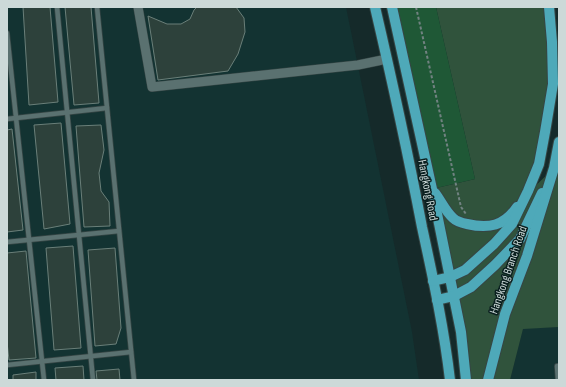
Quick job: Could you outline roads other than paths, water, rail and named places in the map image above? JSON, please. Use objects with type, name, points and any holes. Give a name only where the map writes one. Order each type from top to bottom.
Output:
[{"type":"main road","name":"Hangkong Road","points":[[374,7],[387,59],[433,280],[445,339],[450,380]]},
{"type":"main road","name":"Hangkong Road","points":[[392,7],[454,296],[461,332],[466,380]]},
{"type":"main road","name":"Hangkong Branch Road","points":[[433,280],[450,277],[465,270],[494,244],[512,224],[528,191],[539,164],[546,132],[553,84],[549,7]]},
{"type":"main road","name":"Hangkong Branch Road","points":[[488,380],[505,314],[527,256],[554,168],[559,142]]},
{"type":"main road","name":"Hangkong Branch Road","points":[[437,300],[454,296],[471,287],[520,239],[554,168]]},
{"type":"main road","points":[[432,189],[453,218],[460,223],[486,227],[498,224],[514,212],[528,191]]},
{"type":"street","points":[[138,7],[152,87],[358,65],[387,59]]},
{"type":"lane","points":[[57,7],[93,380]]},
{"type":"lane","points":[[97,7],[134,380]]},
{"type":"lane","points":[[7,32],[44,380]]},
{"type":"lane","points":[[7,119],[107,108]]},
{"type":"lane","points":[[7,242],[119,231]]},
{"type":"lane","points":[[7,365],[131,352]]},
{"type":"lane","points":[[558,380],[557,366],[559,366]]}]
